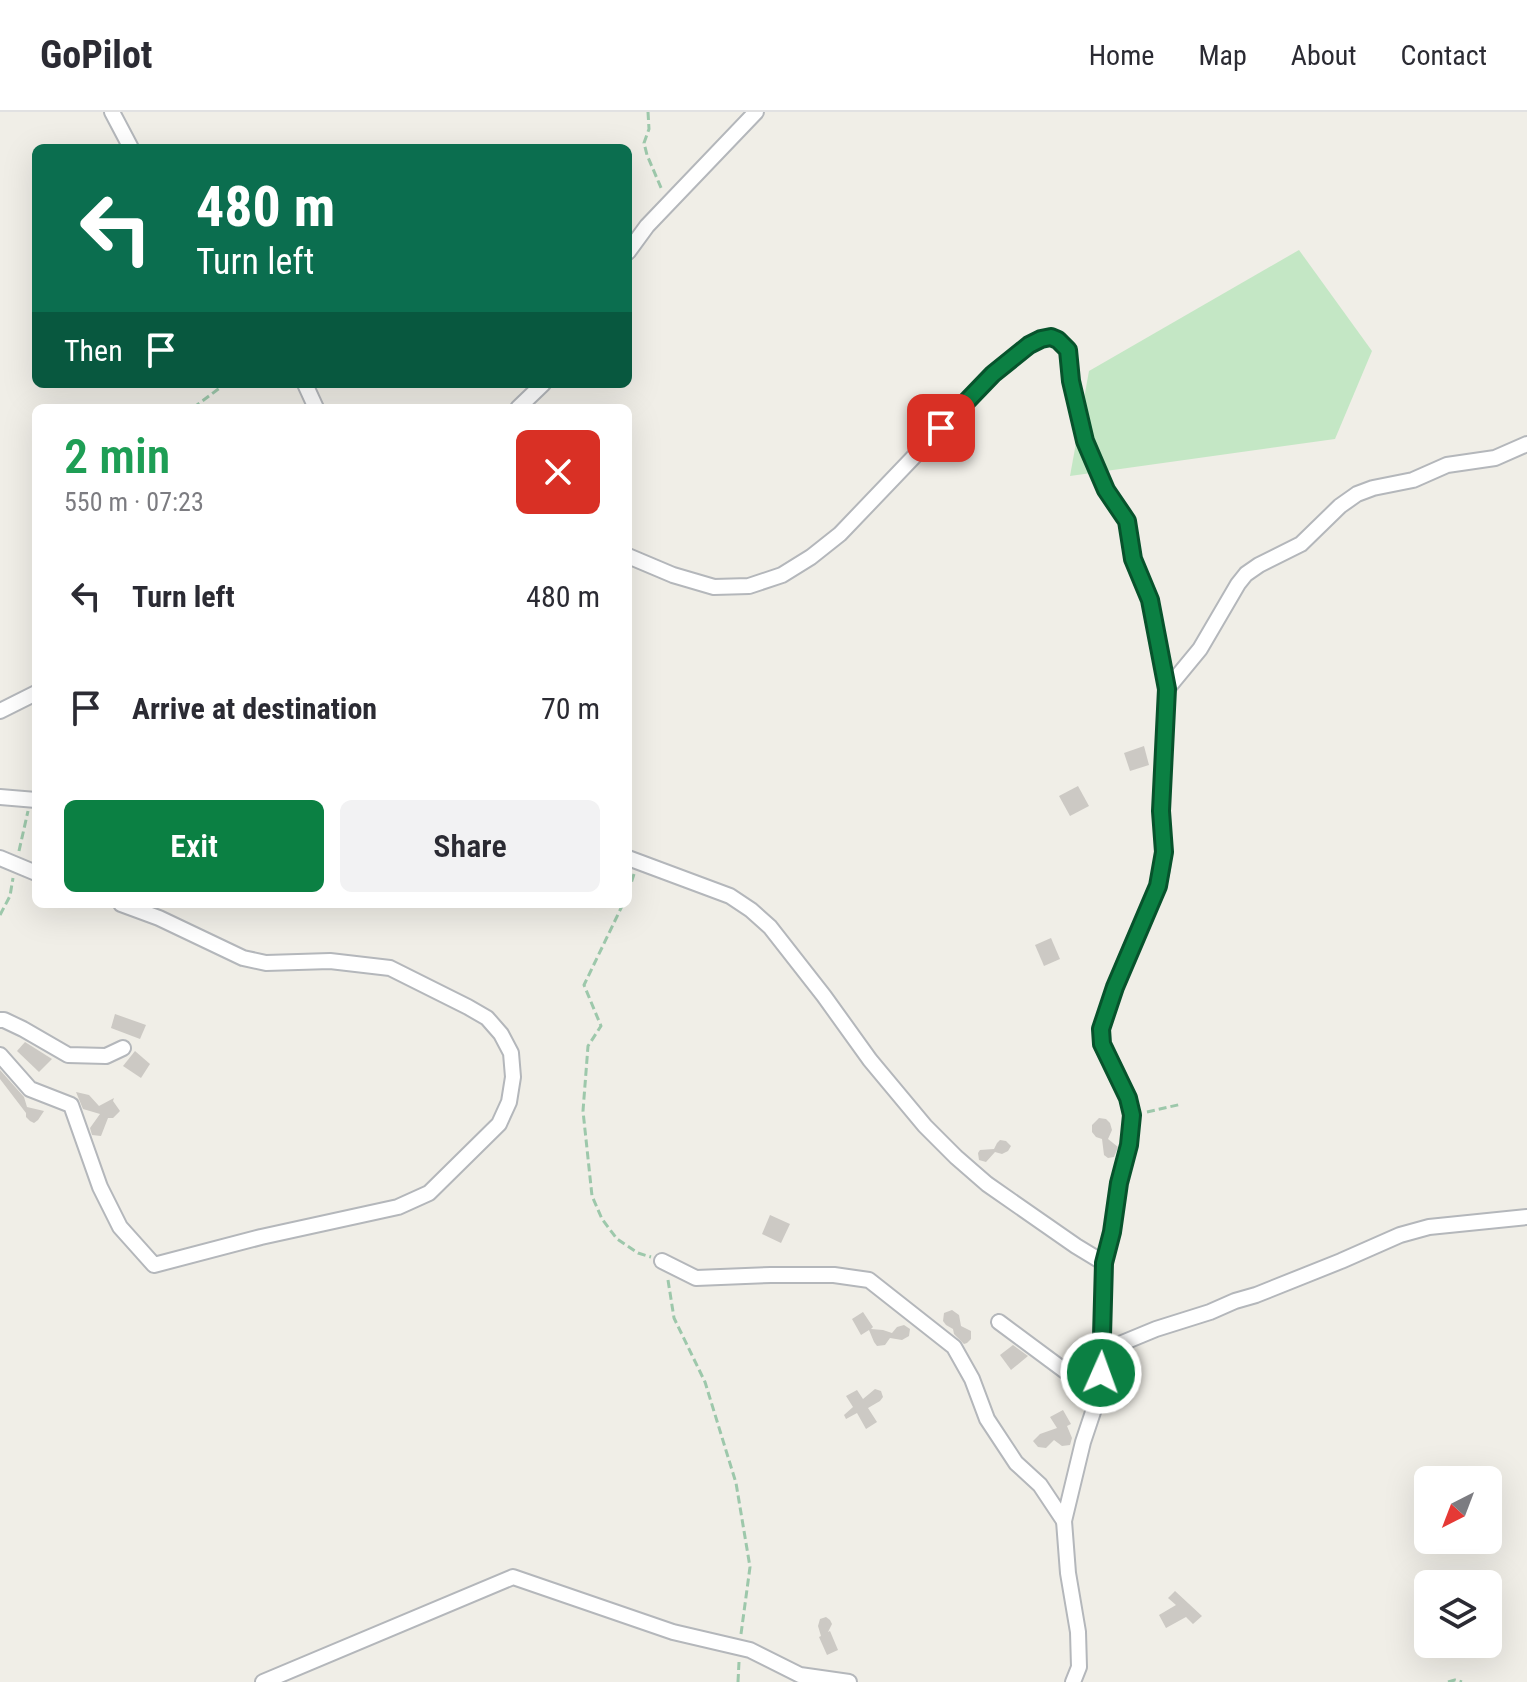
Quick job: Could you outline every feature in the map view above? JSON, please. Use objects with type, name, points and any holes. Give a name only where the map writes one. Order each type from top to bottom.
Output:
[{"type":"street","points":[[112,112],[129,144]]},
{"type":"street","points":[[632,247],[647,226],[756,112]]},
{"type":"street","points":[[632,558],[673,575],[714,587],[749,586],[782,575],[840,534],[993,374],[1029,345],[1051,337],[1068,350],[1071,381],[1085,441],[1106,490],[1127,521],[1133,559],[1150,600],[1167,689],[1161,811],[1162,869],[1101,1029],[1102,1044],[1128,1098],[1132,1115],[1129,1145],[1104,1263],[1100,1391],[1083,1442],[1064,1521],[1068,1573],[1078,1632],[1079,1667],[1073,1682]]},
{"type":"street","points":[[522,404],[539,388]]},
{"type":"street","points":[[1167,689],[1200,649],[1246,574],[1301,544],[1357,494],[1413,480],[1447,465],[1495,458],[1527,444]]},
{"type":"street","points":[[0,711],[32,695]]},
{"type":"street","points":[[0,797],[32,800]]},
{"type":"street","points":[[0,858],[32,871]]},
{"type":"street","points":[[632,859],[730,896],[751,910],[770,927],[870,1060],[925,1126],[956,1157],[987,1184],[1104,1263]]},
{"type":"street","points":[[0,1055],[30,1089],[71,1105],[100,1187],[120,1227],[154,1265],[261,1237],[398,1207],[429,1193],[499,1124],[509,1102],[513,1077],[511,1053],[501,1034],[487,1018],[390,968],[330,961],[266,963],[243,958],[132,908]]},
{"type":"street","points":[[0,1020],[23,1029],[68,1055],[106,1056],[123,1048]]},
{"type":"street","points":[[999,1322],[1065,1371],[1110,1348],[1256,1295],[1400,1235],[1429,1227],[1527,1217]]},
{"type":"street","points":[[662,1261],[696,1278],[818,1275],[869,1280],[954,1347],[972,1379],[987,1419],[1016,1463],[1040,1485],[1064,1521]]},
{"type":"street","points":[[263,1682],[513,1577],[673,1632],[750,1650],[800,1675],[849,1682]]},
{"type":"path","points":[[648,112],[649,129],[644,143],[663,193]]},
{"type":"path","points":[[198,404],[220,388]]},
{"type":"path","points":[[621,908],[584,985],[601,1026],[588,1046],[583,1111],[592,1196],[602,1219],[617,1239],[638,1253],[662,1261],[674,1318],[705,1382],[736,1483],[750,1567],[739,1648],[738,1682]]},
{"type":"path","points":[[1132,1115],[1182,1104]]},
{"type":"path","points":[[1448,1682],[1462,1682]]},
{"type":"green space","points":[[1299,250],[1372,351],[1335,439],[1070,476],[1089,371]]},
{"type":"building","points":[[1144,746],[1149,765],[1130,771],[1124,753]]},
{"type":"building","points":[[1078,786],[1089,806],[1070,816],[1059,796]]},
{"type":"building","points":[[1051,938],[1060,959],[1044,966],[1035,945]]},
{"type":"building","points":[[115,1014],[146,1025],[140,1039],[111,1028]]},
{"type":"building","points":[[25,1042],[52,1059],[39,1072],[17,1051]]},
{"type":"building","points":[[135,1051],[150,1064],[141,1078],[123,1066]]},
{"type":"building","points":[[0,1070],[24,1097],[27,1107],[44,1111],[34,1123],[26,1117],[0,1079]]},
{"type":"building","points":[[76,1092],[89,1095],[99,1106],[114,1098],[120,1111],[113,1118],[108,1118],[101,1136],[92,1135],[90,1128],[100,1114],[83,1109]]},
{"type":"building","points":[[1099,1118],[1110,1123],[1112,1130],[1108,1139],[1118,1147],[1114,1157],[1104,1155],[1102,1139],[1092,1132],[1092,1125]]},
{"type":"building","points":[[1000,1140],[1011,1146],[1008,1151],[1002,1154],[995,1152],[986,1162],[979,1160],[980,1150],[994,1149]]},
{"type":"building","points":[[770,1215],[790,1224],[781,1243],[762,1234]]},
{"type":"building","points":[[952,1310],[959,1315],[961,1326],[971,1331],[971,1339],[967,1343],[964,1344],[943,1321],[944,1313]]},
{"type":"building","points":[[863,1312],[873,1327],[871,1329],[892,1333],[904,1325],[910,1329],[909,1336],[902,1340],[890,1338],[885,1345],[877,1346],[869,1330],[861,1335],[852,1319]]},
{"type":"building","points":[[1013,1345],[1028,1356],[1011,1370],[1000,1355]]},
{"type":"building","points":[[875,1389],[881,1391],[883,1397],[868,1408],[877,1422],[866,1429],[857,1413],[846,1419],[844,1415],[853,1407],[846,1396],[857,1390],[863,1399]]},
{"type":"building","points":[[1063,1410],[1071,1424],[1067,1426],[1072,1438],[1070,1445],[1062,1446],[1054,1440],[1046,1448],[1038,1447],[1033,1441],[1040,1434],[1057,1428],[1050,1417]]},
{"type":"building","points":[[1175,1591],[1202,1616],[1193,1624],[1186,1617],[1166,1628],[1159,1615],[1176,1605],[1168,1598]]},
{"type":"building","points":[[826,1617],[832,1624],[828,1632],[838,1650],[827,1655],[818,1626],[820,1619]]},
{"type":"route","points":[[941,428],[993,374],[1029,345],[1051,337],[1064,344],[1068,350],[1071,381],[1085,441],[1106,490],[1127,521],[1133,559],[1150,600],[1167,689],[1161,811],[1162,869],[1101,1029],[1102,1044],[1128,1098],[1132,1115],[1129,1145],[1104,1263],[1101,1373]]}]
